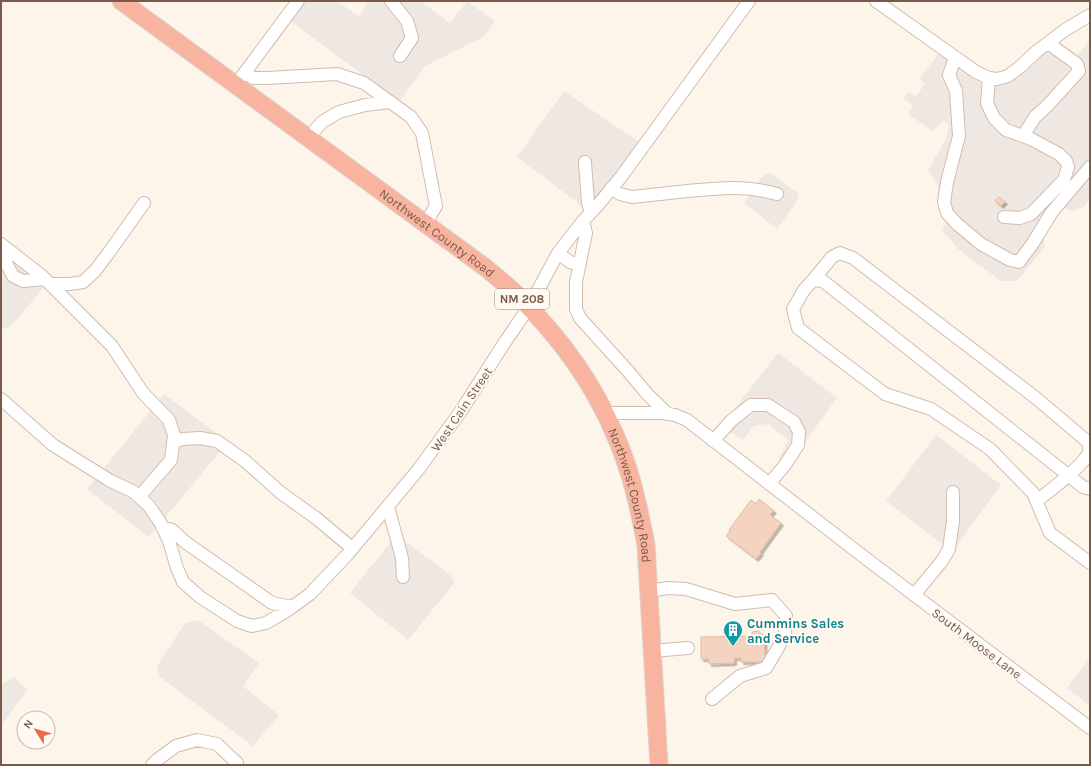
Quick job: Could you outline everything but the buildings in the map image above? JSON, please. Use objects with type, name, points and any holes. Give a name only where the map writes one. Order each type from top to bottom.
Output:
[{"type":"highway","name":"Northwest County Road","points":[[121,1],[240,79],[308,138],[486,268],[530,307],[575,362],[592,388],[616,437],[636,496],[646,545],[659,765]]},
{"type":"street","points":[[240,79],[298,1]]},
{"type":"street","points":[[391,1],[407,21],[412,38],[400,56]]},
{"type":"street","name":"West Cain Street","points":[[1,400],[53,445],[80,463],[134,492],[149,506],[162,527],[183,582],[200,598],[237,621],[252,626],[266,623],[310,594],[388,508],[418,470],[461,411],[503,345],[530,307],[558,253],[587,216],[621,177],[749,1]]},
{"type":"street","points":[[876,1],[955,58],[988,78],[1008,76],[1065,30],[1089,17]]},
{"type":"street","points":[[1023,136],[1035,117],[1079,71],[1077,64],[1048,43]]},
{"type":"street","points":[[955,58],[949,75],[956,91],[959,136],[947,182],[944,202],[947,212],[957,224],[981,244],[1010,260],[1019,262],[1052,212],[1090,167]]},
{"type":"street","points":[[240,79],[336,74],[364,83],[411,117],[422,133],[436,206],[425,224]]},
{"type":"street","points":[[988,78],[986,103],[994,118],[1006,130],[1023,136],[1058,154],[1066,161],[1068,167],[1064,180],[1031,214],[1020,218],[1004,217]]},
{"type":"street","points":[[308,138],[322,122],[339,112],[366,105],[390,102]]},
{"type":"street","points":[[584,162],[588,203],[586,233],[576,282],[576,309],[580,318],[648,395],[668,414]]},
{"type":"street","points":[[612,188],[620,194],[632,197],[720,188],[745,188],[777,194]]},
{"type":"street","points":[[4,246],[6,263],[13,276],[23,281],[70,284],[82,282],[95,271],[144,203]]},
{"type":"street","points":[[4,246],[47,282],[112,346],[143,393],[169,420],[174,435],[171,460],[139,497]]},
{"type":"street","points":[[558,253],[570,262],[579,265]]},
{"type":"street","points":[[1037,501],[1084,461],[1090,451],[1089,443],[1036,398],[860,262],[840,253],[832,257],[804,290],[793,308],[798,328],[885,394],[931,409],[990,449],[1033,493],[1050,533],[1088,557]]},
{"type":"street","points":[[813,280],[823,281],[1068,476],[1083,487],[1090,489]]},
{"type":"street","points":[[714,441],[732,420],[751,405],[768,405],[794,422],[798,432],[798,445],[785,465],[769,484]]},
{"type":"street","points":[[605,413],[668,414]]},
{"type":"street","name":"South Moose Lane","points":[[668,414],[675,414],[687,420],[864,557],[1090,728]]},
{"type":"street","points":[[173,442],[183,439],[200,438],[217,441],[245,461],[281,493],[316,518],[352,548]]},
{"type":"street","points":[[914,595],[942,561],[949,549],[954,521],[953,492]]},
{"type":"street","points":[[388,508],[402,558],[403,577]]},
{"type":"street","points":[[162,527],[172,530],[185,542],[272,603],[292,607]]},
{"type":"street","points":[[649,591],[668,588],[686,589],[735,604],[772,600],[786,616],[785,633],[766,668],[740,676],[712,699]]},
{"type":"street","points":[[652,651],[688,648]]},
{"type":"street","points":[[152,765],[176,746],[197,740],[217,744],[237,763],[237,765]]},
{"type":"shaded area","points":[[301,1],[337,1],[360,17],[368,1],[420,1],[450,23],[467,1],[495,21],[483,37],[425,66],[399,102],[288,19]]},
{"type":"shaded area","points":[[1090,40],[1090,199],[1084,207],[1073,211],[1062,208],[1044,231],[1044,248],[1017,281],[1001,281],[958,249],[942,230],[948,219],[938,198],[939,187],[928,170],[946,139],[949,125],[943,120],[933,131],[908,114],[913,106],[903,99],[908,92],[916,96],[925,84],[919,79],[939,53],[982,82],[1001,83],[1021,71],[1058,43],[1077,55]]},
{"type":"shaded area","points":[[564,91],[639,142],[586,212],[579,204],[517,157]]},
{"type":"shaded area","points":[[769,172],[799,194],[797,201],[777,229],[744,203],[760,179]]},
{"type":"shaded area","points":[[1,250],[46,285],[12,325],[1,330]]},
{"type":"shaded area","points":[[778,353],[837,398],[805,442],[792,467],[778,459],[788,440],[768,424],[754,426],[743,440],[721,426]]},
{"type":"shaded area","points":[[164,394],[228,442],[149,537],[87,489]]},
{"type":"shaded area","points":[[936,435],[1001,485],[952,552],[886,501]]},
{"type":"shaded area","points":[[401,538],[450,575],[455,582],[408,640],[350,593],[393,539]]},
{"type":"shaded area","points":[[198,620],[259,663],[243,686],[279,715],[253,746],[160,677],[157,666],[185,623]]},
{"type":"shaded area","points":[[1090,658],[1090,706],[1067,688]]},
{"type":"shaded area","points":[[14,677],[27,690],[1,726],[1,685]]},
{"type":"place","name":"Cummins Sales and Service","points":[[733,647]]}]
